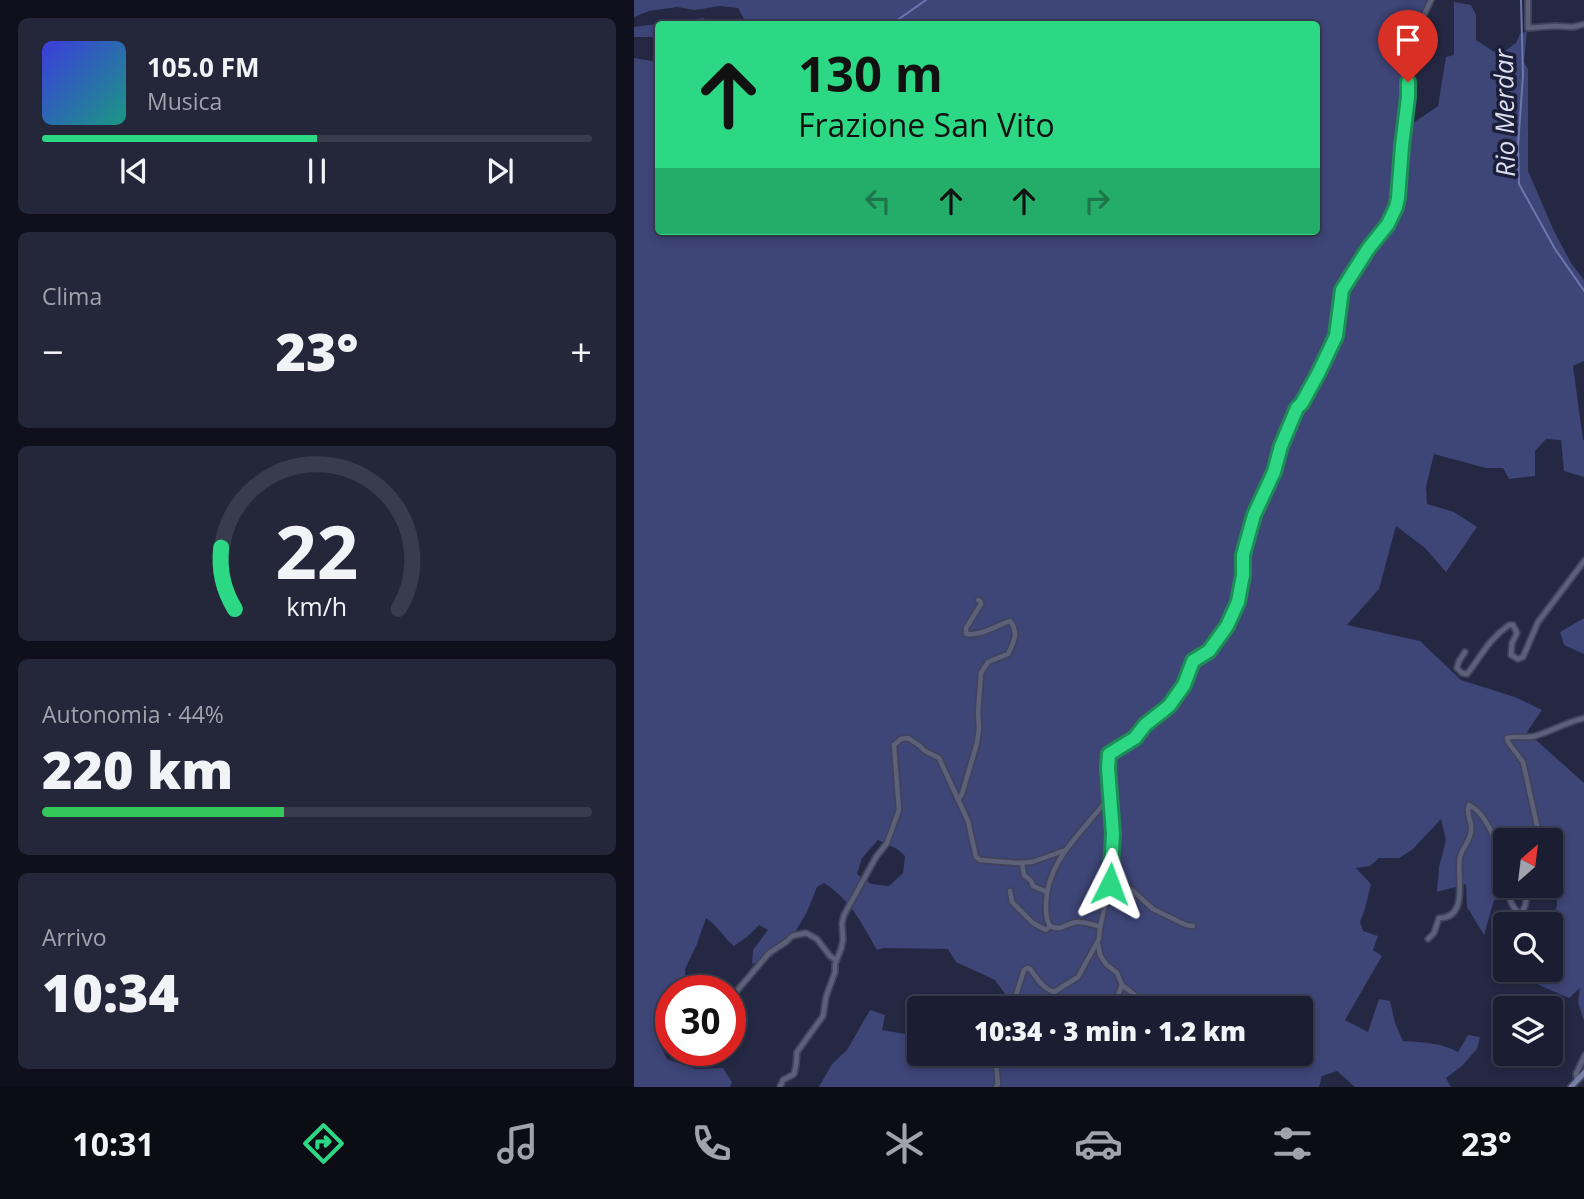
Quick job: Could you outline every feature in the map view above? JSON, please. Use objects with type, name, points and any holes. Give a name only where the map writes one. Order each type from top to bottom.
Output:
[{"type":"main road","points":[[1571,1087],[1584,1072]]},
{"type":"street","points":[[1136,996],[1122,985],[1117,973],[1106,964],[1100,955],[1098,943],[1110,884],[1113,834],[1109,797],[1109,754],[1135,738],[1145,725],[1169,706],[1184,685],[1193,661],[1209,651],[1227,626],[1238,602],[1246,538],[1297,408],[1319,372],[1336,336],[1340,297],[1345,283],[1388,224],[1396,207],[1408,97],[1409,52],[1431,0]]},
{"type":"street","points":[[1528,0],[1528,28],[1573,27],[1584,24]]},
{"type":"street","points":[[1465,652],[1457,668],[1467,674],[1481,657],[1488,642],[1509,625],[1513,625],[1517,633],[1512,643],[1511,655],[1518,659],[1523,657],[1538,622],[1584,560]]},
{"type":"street","points":[[957,800],[962,794],[977,743],[980,673],[988,662],[1008,654],[1016,638],[1014,626],[1010,621],[984,631],[966,634],[966,628],[981,604],[978,600]]},
{"type":"street","points":[[1538,828],[1523,762],[1507,738],[1531,737],[1584,718]]},
{"type":"street","points":[[780,1087],[783,1080],[794,1073],[797,1052],[824,1016],[826,997],[836,960],[842,949],[844,915],[887,842],[899,810],[894,745],[901,739],[908,738],[939,758],[968,821],[976,857],[980,860],[1031,862],[1066,850]]},
{"type":"street","points":[[1100,927],[1079,921],[1062,928],[1050,926],[1046,919],[1047,892],[1049,881],[1066,850],[1109,797]]},
{"type":"street","points":[[1428,939],[1434,933],[1439,918],[1451,914],[1460,898],[1460,857],[1472,831],[1467,814],[1469,805],[1476,810],[1493,834]]},
{"type":"street","points":[[1021,863],[1024,875],[1033,886],[1047,892]]},
{"type":"street","points":[[1110,884],[1125,886],[1153,909],[1193,926]]},
{"type":"street","points":[[1010,891],[1012,902],[1033,923],[1046,930],[1050,926]]},
{"type":"street","points":[[1510,898],[1513,908],[1521,914],[1527,898]]},
{"type":"street","points":[[746,980],[769,953],[792,936],[806,933],[817,939],[829,956],[836,960]]},
{"type":"street","points":[[1015,996],[1027,968],[1043,986],[1054,992],[1078,977],[1098,943]]},
{"type":"street","points":[[1118,996],[1122,985]]},
{"type":"street","points":[[1577,1080],[1576,1074],[1584,1055]]},
{"type":"street","points":[[996,1087],[999,1083],[997,1066]]},
{"type":"shaded area","points":[[634,0],[1428,0],[1404,49],[1405,98],[1400,132],[1438,106],[1446,57],[1454,55],[1454,2],[1471,5],[1476,15],[1476,40],[1499,55],[1516,43],[1520,34],[1527,31],[1524,62],[1528,69],[1528,171],[1554,231],[1571,263],[1584,280],[1584,361],[1573,366],[1584,440],[1584,477],[1564,471],[1561,440],[1546,439],[1535,451],[1535,476],[1509,479],[1503,468],[1486,468],[1434,454],[1426,487],[1427,504],[1454,512],[1477,527],[1446,572],[1425,548],[1396,526],[1379,589],[1347,625],[1420,641],[1461,680],[1515,697],[1542,710],[1527,732],[1584,783],[1584,1021],[1578,1002],[1580,988],[1569,998],[1535,982],[1563,982],[1563,912],[1555,912],[1557,898],[1563,898],[1563,828],[1493,828],[1493,898],[1521,898],[1494,900],[1484,935],[1467,907],[1466,884],[1437,892],[1439,867],[1446,840],[1441,819],[1412,850],[1399,858],[1379,858],[1370,866],[1356,868],[1371,884],[1360,922],[1363,931],[1378,936],[1373,950],[1382,956],[1345,1020],[1368,1032],[1379,999],[1390,1001],[1403,1041],[1438,1045],[1458,1052],[1468,1035],[1480,1037],[1477,1049],[1462,1066],[1446,1078],[1451,1087],[1355,1087],[1337,1071],[1322,1076],[1319,1087],[819,1087],[832,1064],[847,1050],[870,1010],[885,1015],[882,1030],[907,1033],[907,1066],[1313,1066],[1313,996],[1004,996],[1005,994],[995,980],[956,962],[948,949],[877,950],[848,904],[824,883],[817,887],[795,932],[772,957],[752,964],[753,950],[768,930],[759,925],[734,946],[706,918],[685,969],[685,975],[655,975],[655,1066],[723,1068],[732,1082],[730,1087],[634,1087],[634,58],[655,62],[655,235],[1320,235],[1320,21],[744,21],[738,8],[720,6],[695,10],[677,7],[649,11],[634,17]],"holes":[[[878,840],[905,856],[903,873],[889,886],[871,884],[857,874],[862,858]]]},
{"type":"shaded area","points":[[704,18],[706,21],[681,21]]},
{"type":"shaded area","points":[[655,24],[655,37],[634,37],[634,27]]},
{"type":"shaded area","points":[[1584,618],[1585,654],[1564,645],[1560,632]]},
{"type":"waterway","name":"Rio Merdar","points":[[896,21],[926,0]]},
{"type":"waterway","name":"Rio Merdar","points":[[1521,0],[1523,76],[1518,145],[1519,184],[1555,249],[1585,292]]},
{"type":"route","points":[[1110,884],[1113,834],[1109,797],[1109,754],[1135,738],[1145,725],[1169,706],[1184,685],[1193,661],[1209,651],[1227,626],[1238,602],[1246,538],[1297,408],[1319,372],[1336,336],[1342,290],[1392,218],[1396,207],[1408,82]]}]
